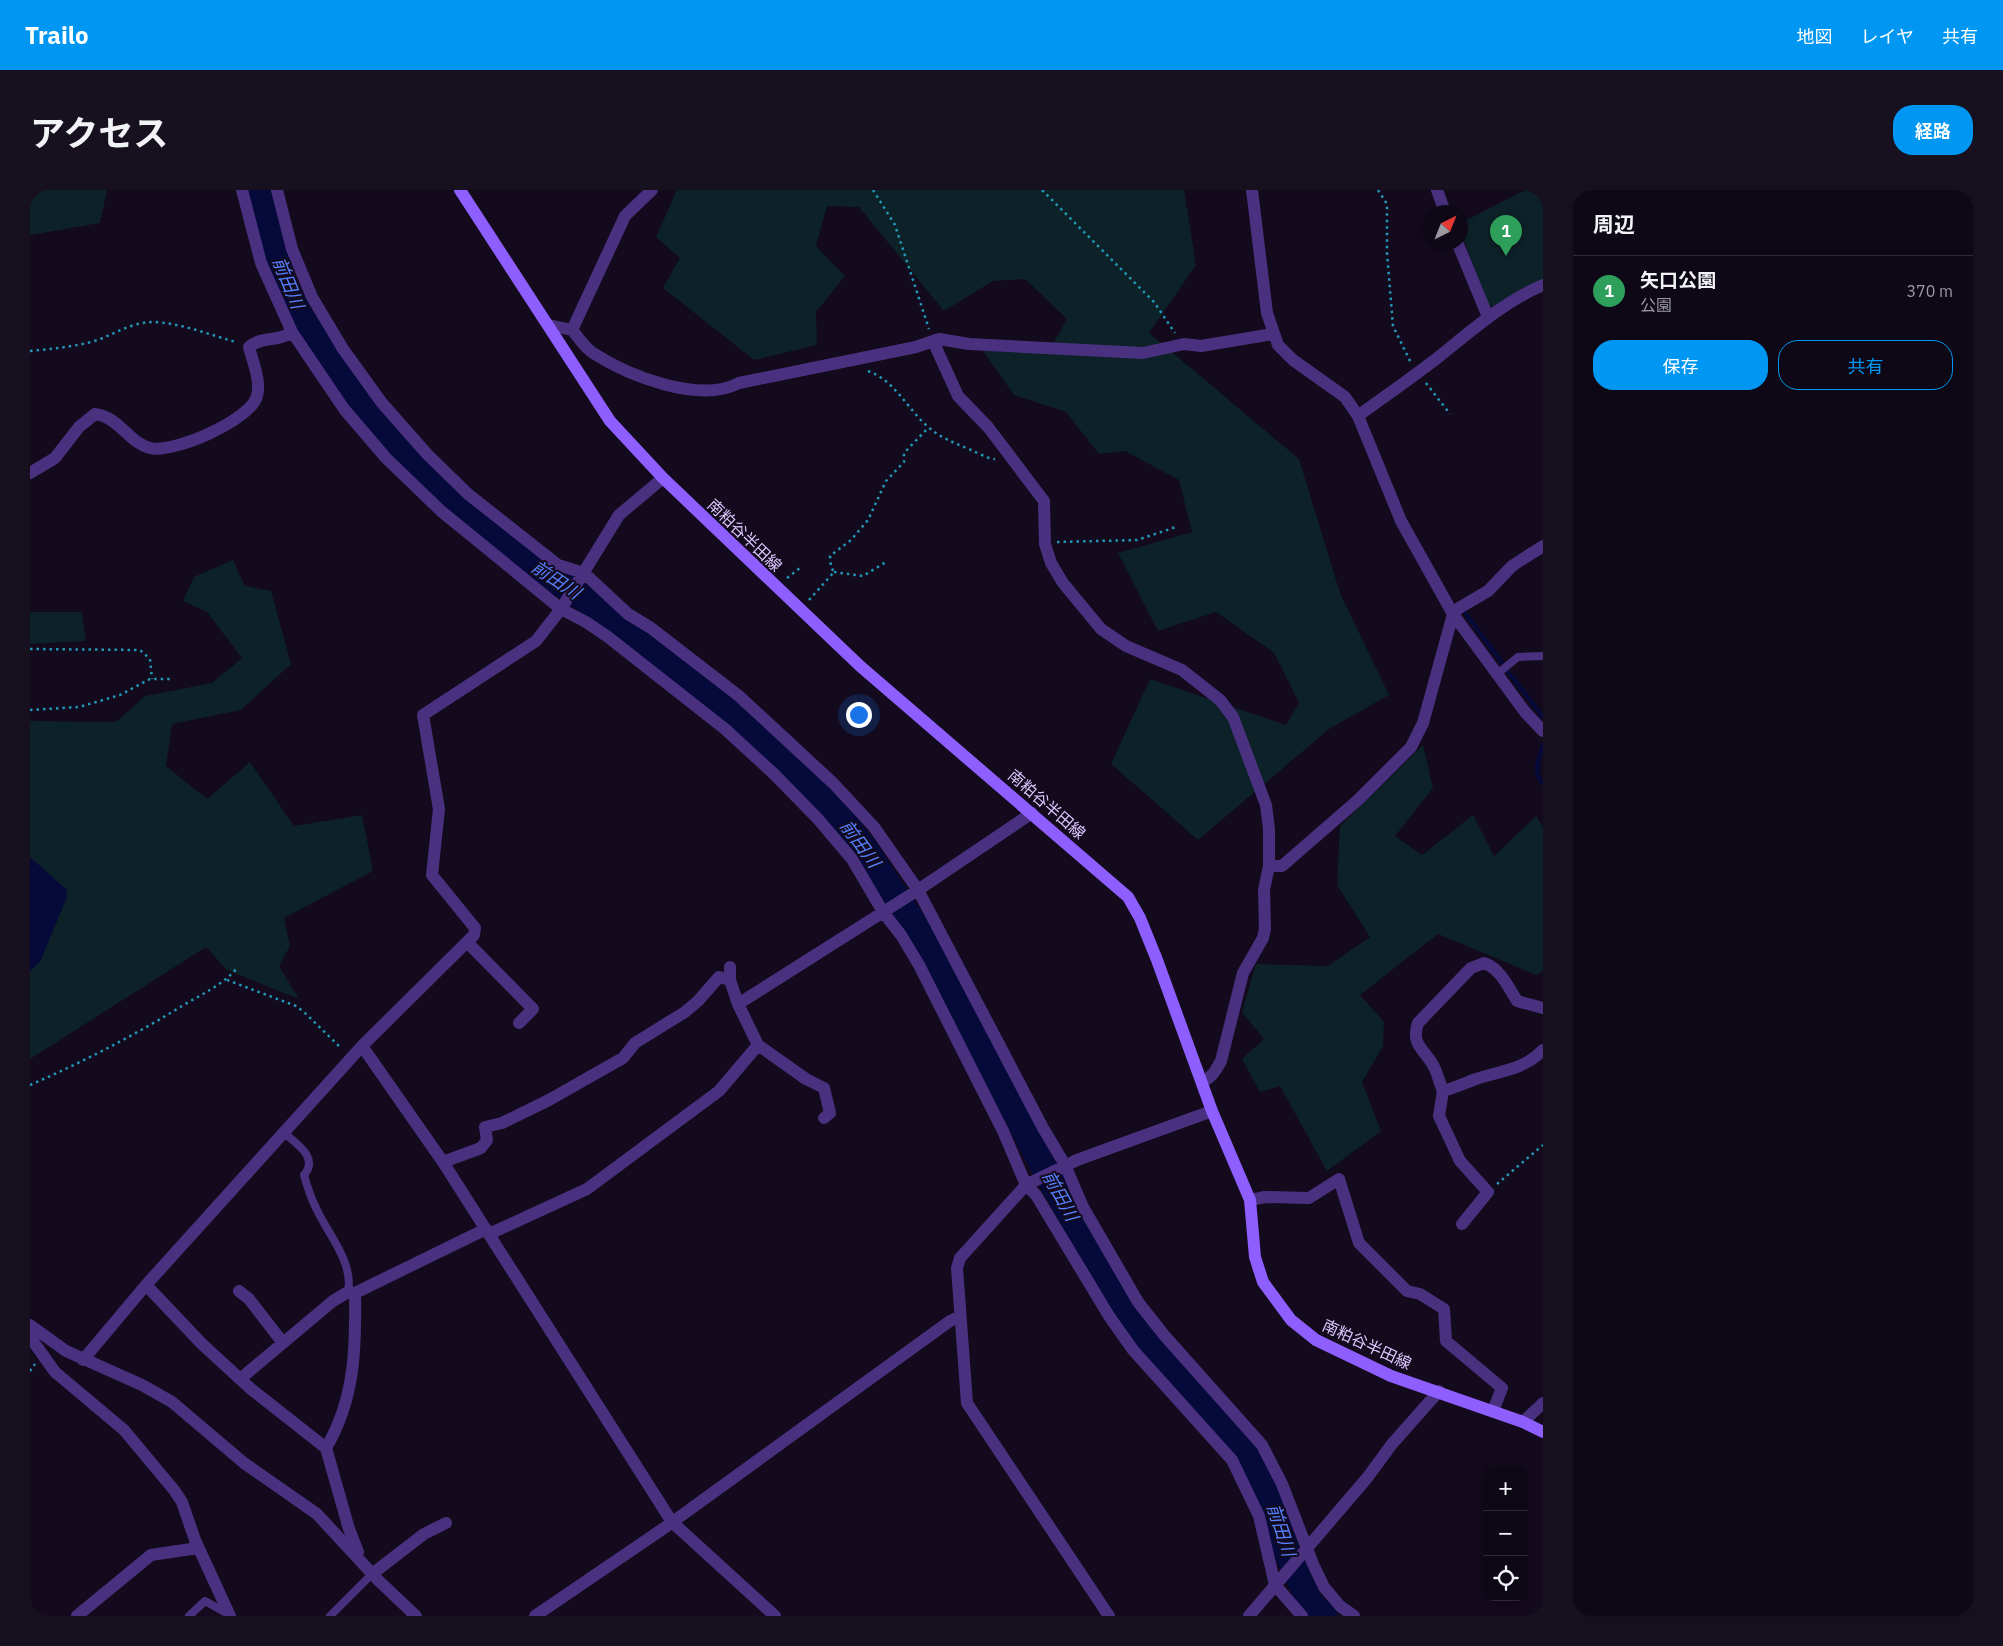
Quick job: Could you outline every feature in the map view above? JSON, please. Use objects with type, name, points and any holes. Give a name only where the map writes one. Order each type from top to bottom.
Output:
[{"type":"main road","name":"南粕谷半田線","points":[[460,190],[610,421],[663,478],[860,666],[1128,897],[1140,918],[1154,951],[1212,1111],[1250,1200],[1255,1256],[1263,1282],[1291,1320],[1316,1340],[1376,1369],[1523,1422],[1543,1432]]},
{"type":"street","points":[[242,190],[261,263],[292,332],[344,410],[386,458],[441,511],[561,609],[608,637],[726,729],[818,819],[852,859],[919,965],[1030,1184],[1109,1316],[1133,1350],[1232,1460],[1259,1516],[1278,1581],[1302,1616]]},
{"type":"street","points":[[277,190],[292,249],[312,297],[343,349],[382,403],[428,454],[468,494],[558,565],[584,573],[628,614],[651,628],[739,696],[833,783],[874,827],[915,892],[1042,1128],[1065,1165],[1083,1207],[1138,1302],[1262,1445],[1282,1484],[1306,1548],[1324,1587],[1340,1606],[1354,1616]]},
{"type":"street","points":[[572,330],[625,216],[652,190]]},
{"type":"street","points":[[1252,190],[1267,313],[1278,345],[1293,360],[1345,397],[1358,416],[1401,521],[1453,614],[1525,712],[1543,731]]},
{"type":"street","points":[[1437,190],[1442,205]]},
{"type":"street","points":[[1460,250],[1488,317]]},
{"type":"street","points":[[1358,416],[1417,374],[1488,317],[1523,294],[1543,285]]},
{"type":"street","points":[[549,325],[572,330],[592,352],[631,372],[695,391],[719,390],[739,383],[916,347],[939,339],[970,344],[1143,353],[1184,344],[1201,346],[1273,334]]},
{"type":"street","points":[[30,473],[55,458],[79,427],[95,414],[115,421],[141,444],[150,448],[166,449],[200,438],[242,414],[256,398],[258,387],[249,347],[254,342],[287,336],[292,332]]},
{"type":"street","points":[[933,341],[958,396],[988,427],[1044,501],[1045,544],[1051,563],[1063,582],[1101,629],[1126,646],[1182,670],[1220,700],[1233,717],[1266,805],[1269,829],[1269,866],[1264,890],[1266,919],[1263,938],[1243,974],[1221,1061],[1208,1080],[1202,1081]]},
{"type":"street","points":[[83,1360],[146,1284],[362,1046],[474,934],[475,928],[432,875],[439,809],[423,715],[536,641],[561,609],[619,515],[663,478]]},
{"type":"street","points":[[1269,866],[1282,866],[1307,845],[1358,800],[1410,747],[1423,723],[1453,614],[1459,608],[1488,591],[1512,566],[1543,546]]},
{"type":"street","points":[[738,1004],[915,892],[1032,813]]},
{"type":"street","points":[[467,942],[533,1009],[519,1023]]},
{"type":"street","points":[[1462,1224],[1488,1192],[1460,1161],[1439,1116],[1443,1092],[1435,1067],[1419,1047],[1414,1034],[1418,1023],[1471,968],[1484,963],[1491,966],[1502,976],[1517,1001],[1543,1008]]},
{"type":"street","points":[[443,1162],[481,1148],[487,1140],[485,1128],[502,1123],[549,1100],[623,1058],[635,1043],[685,1012],[698,1001],[719,977],[730,973],[738,1004],[758,1045],[806,1079],[824,1088],[830,1113],[824,1118]]},
{"type":"street","points":[[240,1379],[333,1301],[587,1189],[719,1091],[758,1045]]},
{"type":"street","points":[[362,1046],[443,1162],[672,1522],[775,1616]]},
{"type":"street","points":[[1443,1092],[1476,1079],[1517,1068],[1537,1056],[1543,1050]]},
{"type":"street","points":[[1109,1616],[967,1403],[957,1268],[960,1258],[1030,1184],[1065,1165],[1212,1111]]},
{"type":"street","points":[[1250,1200],[1265,1197],[1309,1198],[1339,1179],[1359,1244],[1407,1291],[1420,1294],[1444,1309],[1446,1341],[1502,1388],[1493,1412]]},
{"type":"street","points":[[146,1284],[240,1379],[326,1448],[349,1530],[363,1563]]},
{"type":"street","points":[[238,1291],[249,1299],[283,1343]]},
{"type":"street","points":[[326,1448],[339,1423],[350,1389],[356,1348],[352,1292]]},
{"type":"street","points":[[535,1616],[672,1522],[950,1321],[960,1316]]},
{"type":"street","points":[[30,1325],[52,1343],[83,1360],[142,1385],[172,1402],[244,1463],[317,1514],[372,1574],[416,1616]]},
{"type":"street","points":[[30,1337],[55,1372],[124,1430],[182,1502],[198,1548],[229,1615]]},
{"type":"street","points":[[1249,1616],[1367,1478],[1392,1444],[1439,1391]]},
{"type":"street","points":[[1523,1422],[1543,1403]]},
{"type":"street","points":[[372,1574],[424,1534],[446,1523]]},
{"type":"street","points":[[77,1616],[151,1555],[198,1548]]},
{"type":"lane","points":[[1497,674],[1518,657],[1543,656]]},
{"type":"lane","points":[[284,1133],[307,1154],[311,1162],[310,1168],[304,1175],[308,1188],[315,1207],[337,1245],[352,1292]]},
{"type":"lane","points":[[330,1616],[372,1574]]},
{"type":"lane","points":[[189,1616],[205,1600],[229,1615]]},
{"type":"path","points":[[873,190],[895,225],[933,341]]},
{"type":"path","points":[[1042,190],[1154,302],[1184,344]]},
{"type":"path","points":[[1378,190],[1387,204],[1387,253],[1393,326],[1417,374],[1450,414]]},
{"type":"path","points":[[30,351],[94,341],[134,324],[154,322],[176,325],[249,347]]},
{"type":"path","points":[[862,369],[879,375],[899,393],[908,407],[928,428],[950,442],[994,460],[1004,449]]},
{"type":"path","points":[[834,572],[831,567],[830,556],[851,540],[865,525],[886,480],[904,462],[904,453],[928,428]]},
{"type":"path","points":[[1045,544],[1068,540],[1091,542],[1137,540],[1176,527]]},
{"type":"path","points":[[834,572],[863,576],[886,562]]},
{"type":"path","points":[[800,610],[834,572]]},
{"type":"path","points":[[30,650],[140,650],[150,660],[152,679]]},
{"type":"path","points":[[30,710],[52,710],[100,702],[152,679],[172,679]]},
{"type":"path","points":[[30,1086],[82,1063],[147,1028],[227,980],[238,967]]},
{"type":"path","points":[[227,980],[304,1012],[351,1058]]},
{"type":"path","points":[[1488,1192],[1543,1145]]},
{"type":"shaded area","points":[[30,190],[107,190],[100,223],[30,235]]},
{"type":"shaded area","points":[[677,190],[1184,190],[1196,265],[1149,333],[1299,459],[1340,593],[1389,695],[1329,729],[1198,840],[1111,764],[1150,679],[1286,725],[1299,703],[1274,653],[1216,612],[1158,631],[1118,553],[1192,532],[1179,480],[1125,451],[1099,454],[1066,412],[1014,395],[983,351],[1049,351],[1067,319],[1025,279],[993,281],[944,311],[859,207],[827,206],[816,246],[845,276],[816,312],[817,345],[754,360],[663,288],[680,258],[656,237]]},
{"type":"shaded area","points":[[1525,190],[1543,190],[1543,280],[1521,289],[1493,307],[1487,303],[1468,250],[1468,219]]},
{"type":"shaded area","points":[[233,560],[245,586],[271,591],[291,664],[241,710],[172,724],[166,766],[207,799],[250,762],[294,826],[362,815],[373,871],[284,918],[290,946],[279,966],[299,999],[227,970],[206,947],[30,1059],[30,721],[116,722],[145,696],[212,683],[242,658],[207,612],[183,601],[194,577]]},
{"type":"shaded area","points":[[30,612],[82,612],[86,641],[30,644]]},
{"type":"shaded area","points":[[1423,745],[1433,788],[1395,836],[1422,855],[1473,815],[1494,856],[1536,816],[1543,827],[1543,971],[1536,975],[1438,934],[1360,995],[1384,1022],[1383,1046],[1362,1082],[1381,1131],[1327,1171],[1280,1086],[1260,1092],[1242,1059],[1264,1039],[1242,1012],[1256,964],[1328,966],[1370,937],[1337,885],[1340,826]]},
{"type":"shaded area","points":[[30,857],[67,890],[67,897],[40,962],[30,971]]},
{"type":"waterway","name":"前田川","points":[[260,190],[282,279],[298,312],[345,384],[416,465],[476,520],[528,562],[607,614],[739,718],[785,760],[845,823],[864,848],[923,937],[1043,1166],[1124,1309],[1148,1342],[1241,1442],[1270,1496],[1288,1556],[1311,1604],[1324,1616]]},
{"type":"waterway","points":[[1465,613],[1503,664]]},
{"type":"waterway","points":[[1506,669],[1543,717]]},
{"type":"waterway","points":[[1543,745],[1537,770],[1543,783]]},
{"type":"place","name":"矢口公園","points":[[1506,256]]}]
